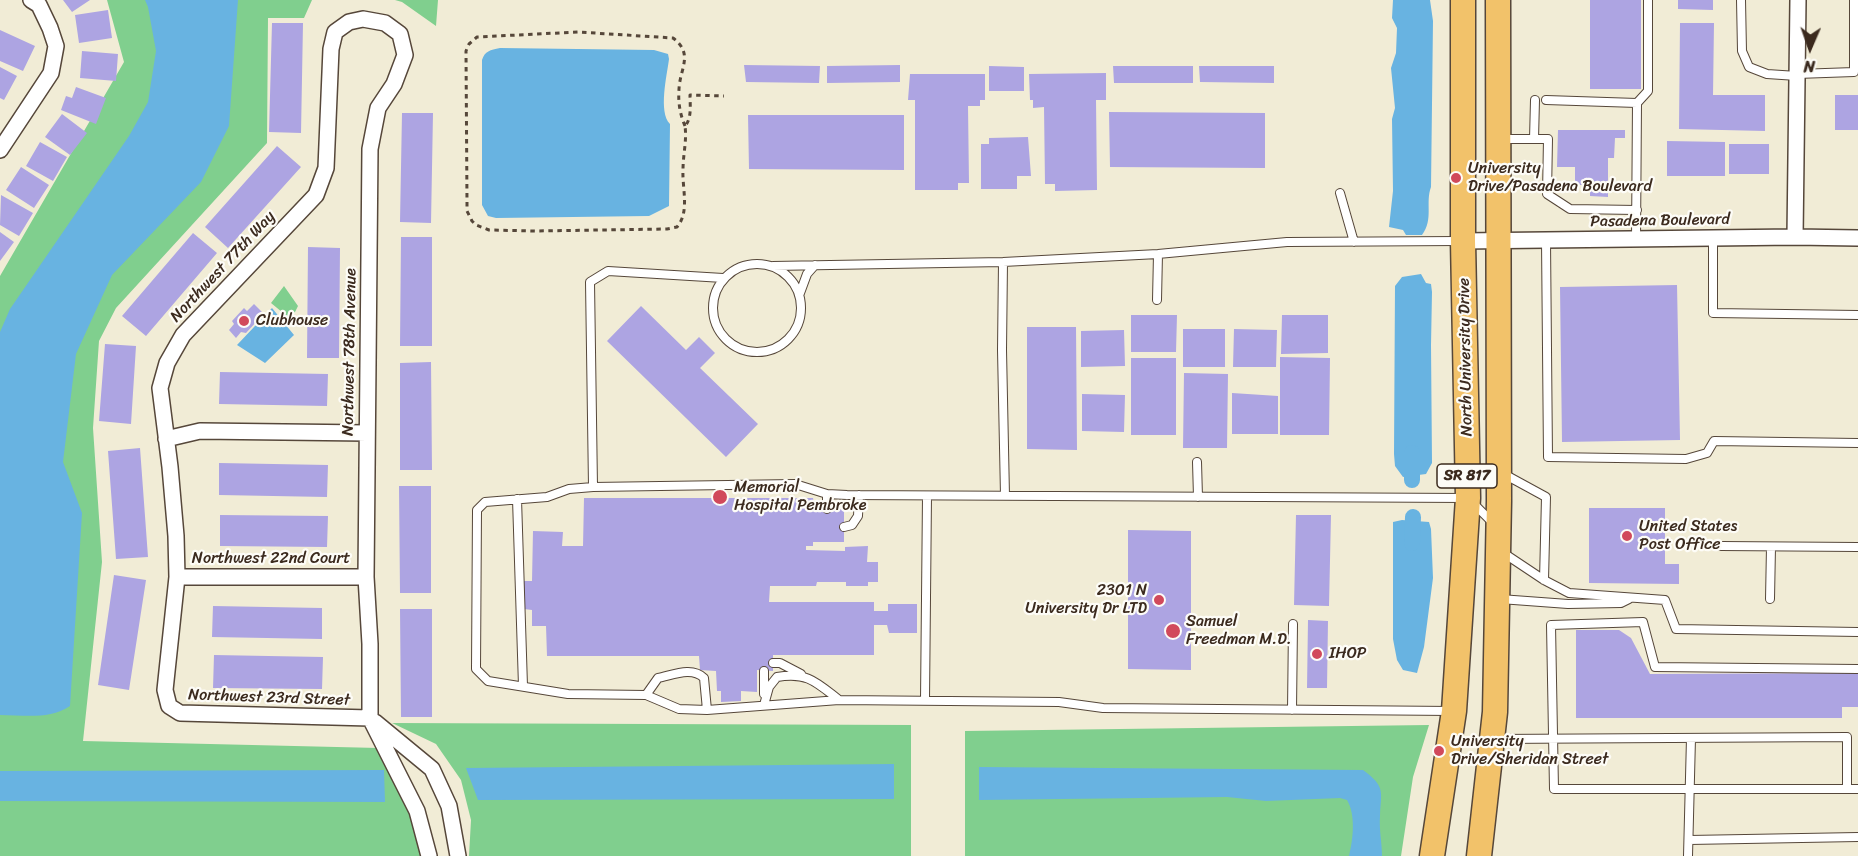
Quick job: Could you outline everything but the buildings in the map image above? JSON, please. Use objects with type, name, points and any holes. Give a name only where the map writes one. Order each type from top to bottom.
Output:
[{"type":"main road","name":"North University Drive","points":[[1432,856],[1454,711],[1468,498],[1463,241],[1463,0]]},
{"type":"main road","name":"North University Drive","points":[[1479,856],[1496,712],[1499,471],[1498,0]]},
{"type":"street","points":[[0,150],[6,130],[51,73],[56,46],[39,5],[31,0]]},
{"type":"street","points":[[1795,237],[1798,0]]},
{"type":"street","name":"Northwest 78th Avenue","points":[[363,19],[385,23],[400,34],[405,55],[394,84],[378,108],[370,149],[366,577],[370,644],[370,718],[417,811],[429,856]]},
{"type":"street","name":"Northwest 77th Way","points":[[169,706],[165,690],[177,577],[175,525],[160,388],[167,363],[183,335],[316,195],[326,168],[331,49],[335,32],[349,22],[363,19]]},
{"type":"street","name":"Pasadena Boulevard","points":[[1463,241],[1858,238]]},
{"type":"street","points":[[166,439],[200,431],[367,433]]},
{"type":"street","name":"Northwest 22nd Court","points":[[177,577],[366,577]]},
{"type":"street","name":"Northwest 23rd Street","points":[[169,706],[180,713],[370,718]]},
{"type":"street","points":[[370,718],[432,768],[449,806],[458,856]]},
{"type":"lane","points":[[1636,239],[1637,103],[1648,91],[1648,0]]},
{"type":"lane","points":[[1741,0],[1742,51],[1749,67],[1767,74],[1797,75],[1854,72],[1854,0]]},
{"type":"lane","points":[[1534,139],[1535,100]]},
{"type":"lane","points":[[1546,100],[1637,103]]},
{"type":"lane","points":[[1497,138],[1548,139],[1547,194],[1570,209],[1636,210]]},
{"type":"lane","points":[[1340,193],[1354,242]]},
{"type":"lane","points":[[1713,238],[1713,313],[1858,315]]},
{"type":"lane","points":[[773,266],[787,274],[800,293],[801,318],[790,338],[771,350],[757,352],[743,350],[730,343],[720,332],[714,319],[712,305],[723,278],[735,269],[748,264],[773,266],[1003,262],[1158,254],[1287,242],[1463,241]]},
{"type":"lane","points":[[1546,241],[1548,457],[1686,459],[1707,453],[1714,441],[1858,444]]},
{"type":"lane","points":[[1157,300],[1158,254]]},
{"type":"lane","points":[[1003,262],[1005,496]]},
{"type":"lane","points":[[800,293],[807,274],[815,265]]},
{"type":"lane","points":[[593,487],[590,282],[608,271],[723,278]]},
{"type":"lane","points":[[1197,462],[1198,497]]},
{"type":"lane","points":[[1499,471],[1546,498],[1544,580]]},
{"type":"lane","points":[[1454,711],[1102,708],[1059,702],[925,700],[839,700],[706,710],[679,709],[646,695],[568,694],[488,681],[476,669],[477,510],[485,502],[547,497],[569,489],[593,487],[795,484],[827,494],[859,495],[1468,498],[1498,539],[1544,580],[1569,593],[1665,600],[1676,629],[1858,632]]},
{"type":"lane","points":[[827,494],[827,509]]},
{"type":"lane","points":[[844,527],[852,525],[858,516],[859,495]]},
{"type":"lane","points":[[925,700],[927,496]]},
{"type":"lane","points":[[517,499],[523,687]]},
{"type":"lane","points":[[1721,546],[1858,547]]},
{"type":"lane","points":[[1770,599],[1771,547]]},
{"type":"lane","points":[[1497,599],[1568,604],[1621,603],[1629,599]]},
{"type":"lane","points":[[1858,669],[1655,667],[1642,622],[1551,625],[1554,789],[1858,789]]},
{"type":"lane","points":[[1292,710],[1293,624]]},
{"type":"lane","points":[[773,663],[780,663],[814,681],[839,700]]},
{"type":"lane","points":[[646,695],[658,678],[691,671],[698,672],[704,678],[706,710]]},
{"type":"lane","points":[[764,671],[764,705]]},
{"type":"lane","points":[[764,705],[769,687],[777,677],[805,676]]},
{"type":"lane","points":[[1493,739],[1847,737],[1847,789]]},
{"type":"lane","points":[[1688,856],[1691,738]]},
{"type":"lane","points":[[1689,840],[1858,837]]},
{"type":"path","points":[[685,126],[678,98],[685,54],[673,38],[578,32],[477,37],[469,44],[466,51],[469,217],[476,225],[489,230],[672,229],[680,223],[684,208],[683,170],[687,146],[685,126],[689,122],[690,94],[724,96]]},
{"type":"green space","points":[[107,0],[312,0],[304,18],[268,18],[267,143],[116,308],[99,341],[93,428],[102,562],[83,741],[379,748],[408,805],[422,856],[0,856],[0,276],[124,62]]},
{"type":"green space","points":[[395,0],[438,0],[436,26],[402,2]]},
{"type":"green space","points":[[284,286],[298,306],[295,312],[288,317],[271,303]]},
{"type":"green space","points":[[392,723],[911,725],[911,856],[469,856],[471,820],[461,780],[436,744]]},
{"type":"green space","points":[[1429,725],[1413,777],[1401,856],[965,856],[965,731]]},
{"type":"water","points":[[145,0],[238,0],[229,126],[201,182],[112,275],[76,354],[63,462],[82,513],[70,706],[45,715],[0,715],[0,332],[10,309],[129,136],[148,102],[156,51]]},
{"type":"water","points":[[1393,0],[1430,0],[1433,21],[1431,187],[1428,223],[1422,235],[1406,235],[1403,230],[1389,227],[1393,191],[1392,119],[1395,108],[1391,68],[1396,53],[1397,28],[1392,18]]},
{"type":"water","points":[[500,48],[654,50],[668,54],[664,111],[670,124],[669,206],[649,216],[496,218],[488,216],[482,205],[482,60],[488,51]]},
{"type":"water","points":[[1421,274],[1426,283],[1431,284],[1432,292],[1432,463],[1426,474],[1403,477],[1395,466],[1394,454],[1395,286],[1402,277]]},
{"type":"water","points":[[272,308],[294,335],[265,363],[237,345]]},
{"type":"water","points":[[1402,520],[1429,522],[1431,529],[1433,578],[1424,647],[1417,673],[1403,670],[1397,660],[1393,639],[1393,522]]},
{"type":"water","points":[[894,764],[894,799],[478,800],[466,768]]},
{"type":"water","points":[[979,767],[1363,770],[1379,785],[1382,856],[1349,856],[1352,813],[1347,800],[1340,798],[1266,801],[1227,797],[979,800]]},
{"type":"water","points":[[384,770],[385,802],[0,801],[0,771]]},
{"type":"waterway","points":[[1412,453],[1412,480]]},
{"type":"waterway","points":[[1412,543],[1413,517]]},
{"type":"place","name":"University Drive/Pasadena Boulevard","points":[[1456,178]]},
{"type":"place","name":"Clubhouse","points":[[244,321]]},
{"type":"place","name":"Memorial Hospital Pembroke","points":[[720,497]]},
{"type":"place","name":"United States Post Office","points":[[1627,536]]},
{"type":"place","name":"2301 N University Dr LTD","points":[[1159,600]]},
{"type":"place","name":"Samuel Freedman M.D.","points":[[1173,631]]},
{"type":"place","name":"IHOP","points":[[1317,654]]},
{"type":"place","name":"University Drive/Sheridan Street","points":[[1439,751]]}]
